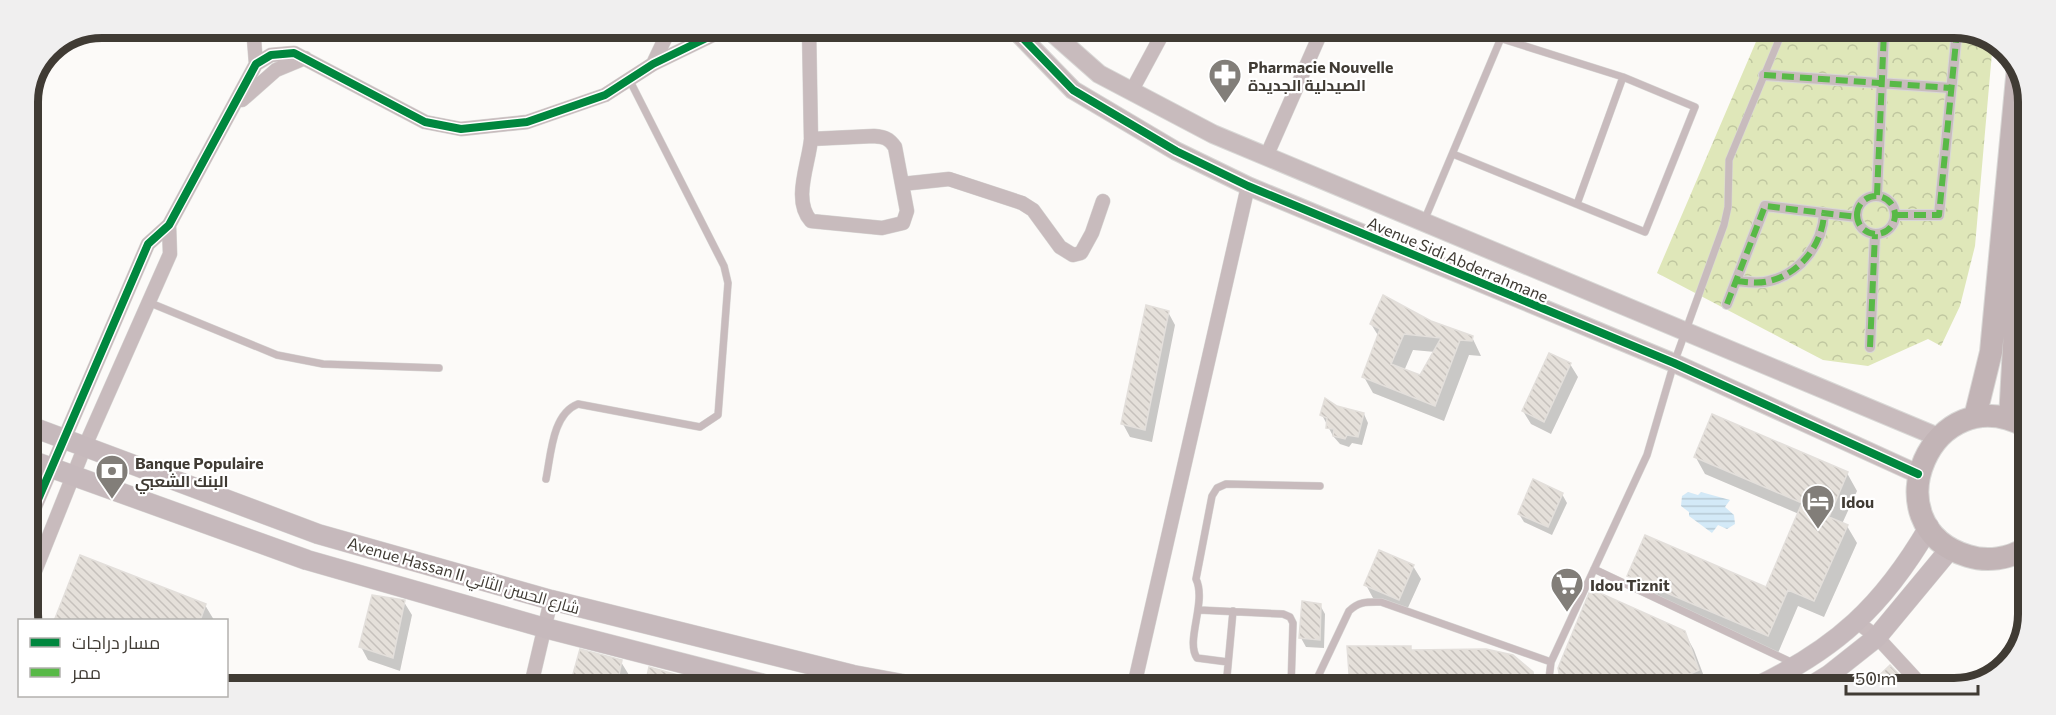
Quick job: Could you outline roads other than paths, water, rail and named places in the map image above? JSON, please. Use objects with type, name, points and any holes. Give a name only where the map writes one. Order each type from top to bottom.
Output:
[{"type":"highway","points":[[1975,417],[1991,352],[2018,157]]},
{"type":"highway","points":[[2018,423],[1975,417],[1955,424],[1938,437],[1925,454],[1918,474],[1917,493],[1920,511],[1929,527],[1950,549],[1986,560],[2011,556],[2018,552]]},
{"type":"main road","name":"Avenue Hassan II شارع الحسن الثاني","points":[[38,429],[318,534],[551,600],[844,678]]},
{"type":"main road","name":"Avenue Hassan II شارع الحسن الثاني","points":[[38,463],[74,474],[307,560],[545,628],[740,678]]},
{"type":"main road","points":[[1774,678],[1824,650],[1857,622],[1913,554],[1929,527]]},
{"type":"main road","points":[[307,560],[318,534]]},
{"type":"main road","points":[[1823,678],[1877,638],[1950,549]]},
{"type":"main road","points":[[383,582],[391,555]]},
{"type":"street","points":[[38,499],[148,244],[169,225],[236,106],[256,64],[254,38]]},
{"type":"street","points":[[653,64],[665,38]]},
{"type":"street","points":[[256,64],[271,55],[294,53],[425,122],[461,129],[527,122],[605,95],[630,81],[653,64],[707,38]]},
{"type":"street","points":[[809,38],[811,139],[802,202],[806,216],[814,223],[882,228],[899,225],[908,215],[895,147],[887,138],[811,139]]},
{"type":"street","name":"Avenue Sidi Abderrahmane","points":[[1022,38],[1051,69],[1092,103],[1176,151],[1248,186],[1674,363],[1918,474]]},
{"type":"street","name":"Avenue Sidi Abderrahmane","points":[[1058,38],[1099,74],[1131,92],[1266,157],[1938,437]]},
{"type":"street","points":[[1131,92],[1160,38]]},
{"type":"street","points":[[1266,157],[1318,38]]},
{"type":"street","points":[[1877,195],[1884,38]]},
{"type":"street","points":[[1896,215],[1939,215],[1956,38]]},
{"type":"street","points":[[236,106],[276,70],[304,58]]},
{"type":"street","points":[[1764,75],[1951,88]]},
{"type":"street","points":[[903,184],[949,179],[1022,203],[1033,210],[1060,247],[1073,255],[1081,253],[1086,246],[1103,201]]},
{"type":"street","points":[[1136,678],[1248,186]]},
{"type":"street","points":[[1877,195],[1891,202],[1896,215],[1888,230],[1875,234],[1863,229],[1857,217],[1860,204],[1877,195]]},
{"type":"street","points":[[1727,304],[1765,206],[1857,217]]},
{"type":"street","points":[[1736,281],[1769,281],[1783,277],[1801,264],[1815,248],[1824,225],[1824,213]]},
{"type":"street","name":"Avenue Sidi Abderrahmane","points":[[1411,254],[1424,223]]},
{"type":"street","points":[[38,564],[85,446],[170,254],[169,225]]},
{"type":"street","points":[[1870,347],[1875,234]]},
{"type":"street","points":[[130,284],[150,298]]},
{"type":"street","points":[[533,678],[551,600]]},
{"type":"street","points":[[1857,622],[1877,638],[1915,678]]},
{"type":"lane","points":[[697,43],[698,38]]},
{"type":"lane","points":[[1424,223],[1501,38],[1623,77],[1695,107],[1645,232],[1453,154]]},
{"type":"lane","points":[[1549,678],[1551,662],[1647,455],[1674,363],[1724,225],[1728,207],[1729,160],[1780,38]]},
{"type":"lane","points":[[1577,204],[1623,77]]},
{"type":"lane","points":[[546,479],[561,417],[569,408],[578,404],[700,427],[718,415],[728,283],[724,266],[630,81]]},
{"type":"lane","points":[[150,298],[277,355],[323,364],[440,368]]},
{"type":"lane","points":[[1228,662],[1197,658],[1194,654],[1201,590],[1196,579],[1212,496],[1217,488],[1226,484],[1320,486]]},
{"type":"lane","points":[[1594,569],[1799,665]]},
{"type":"lane","points":[[1317,678],[1349,612],[1356,604],[1365,602],[1381,602],[1551,662]]},
{"type":"lane","points":[[1199,610],[1283,614],[1290,617],[1293,623],[1291,678]]},
{"type":"lane","points":[[1227,678],[1233,611]]},
{"type":"water","points":[[1688,492],[1698,495],[1701,492],[1730,500],[1725,507],[1734,515],[1735,524],[1727,529],[1718,525],[1712,533],[1689,516],[1689,512],[1681,506],[1682,496]]},
{"type":"place","name":"Pharmacie Nouvelle الصيدلية الجديدة","points":[[1225,104]]},
{"type":"place","name":"Banque Populaire البنك الشعبي","points":[[112,500]]},
{"type":"place","name":"Idou","points":[[1818,530]]},
{"type":"place","name":"Idou Tiznit","points":[[1567,613]]}]
